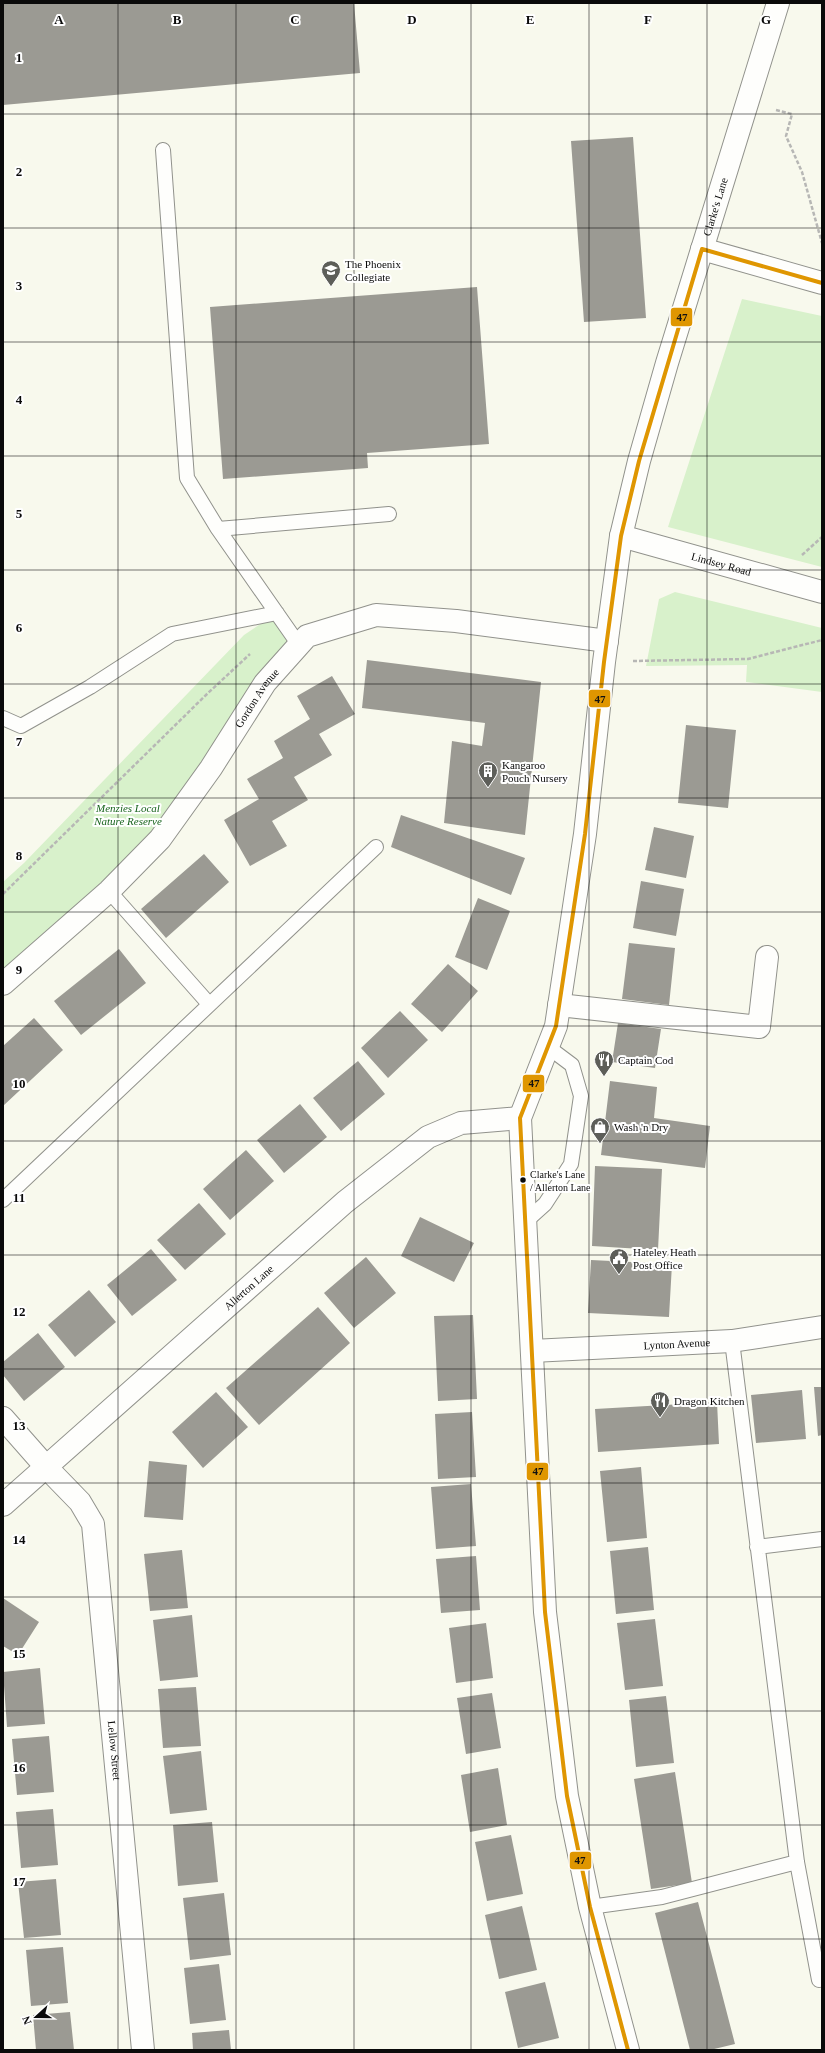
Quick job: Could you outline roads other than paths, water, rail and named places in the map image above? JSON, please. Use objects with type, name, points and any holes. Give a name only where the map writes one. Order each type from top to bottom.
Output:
[{"type":"street","name":"Clarke's Lane","points":[[520,1118],[556,1026],[585,834],[605,652],[621,536],[641,453],[778,3]]},
{"type":"street","points":[[702,249],[822,283]]},
{"type":"street","name":"Lindsey Road","points":[[621,536],[822,592]]},
{"type":"street","name":"Gordon Avenue","points":[[3,984],[109,891],[160,839],[211,768],[265,683],[307,636],[376,615],[456,621],[605,652]]},
{"type":"street","points":[[559,1005],[759,1027],[767,957]]},
{"type":"street","points":[[520,1118],[545,1612],[567,1796],[590,1907],[628,2050]]},
{"type":"street","name":"Allerton Lane","points":[[3,1505],[47,1468],[345,1202],[428,1137],[461,1123],[520,1118]]},
{"type":"street","name":"Lynton Avenue","points":[[532,1352],[732,1341],[822,1327]]},
{"type":"street","name":"Lellow Street","points":[[3,1418],[47,1468],[80,1502],[93,1524],[143,2050]]},
{"type":"lane","points":[[163,150],[186,478],[218,529],[299,645]]},
{"type":"lane","points":[[218,529],[389,514]]},
{"type":"lane","points":[[3,718],[21,726],[90,687],[172,634],[276,613]]},
{"type":"lane","points":[[3,1200],[376,847]]},
{"type":"lane","points":[[109,891],[209,1004]]},
{"type":"lane","points":[[525,1222],[545,1204],[572,1164],[581,1096],[572,1065],[548,1047]]},
{"type":"lane","points":[[732,1341],[797,1862],[819,1980]]},
{"type":"lane","points":[[757,1547],[822,1539]]},
{"type":"lane","points":[[590,1907],[662,1897],[797,1862]]},
{"type":"place","name":"The Phoenix Collegiate","points":[[331,287]]},
{"type":"place","name":"Kangaroo Pouch Nursery","points":[[488,788]]},
{"type":"place","name":"Captain Cod","points":[[604,1077]]},
{"type":"place","name":"Wash 'n Dry","points":[[600,1144]]},
{"type":"place","name":"Clarke's Lane / Allerton Lane","points":[[523,1180]]},
{"type":"place","name":"Hateley Heath Post Office","points":[[619,1275]]},
{"type":"place","name":"Dragon Kitchen","points":[[660,1418]]},
{"type":"park label","name":"Menzies Local Nature Reserve","points":[[128,814]]}]
